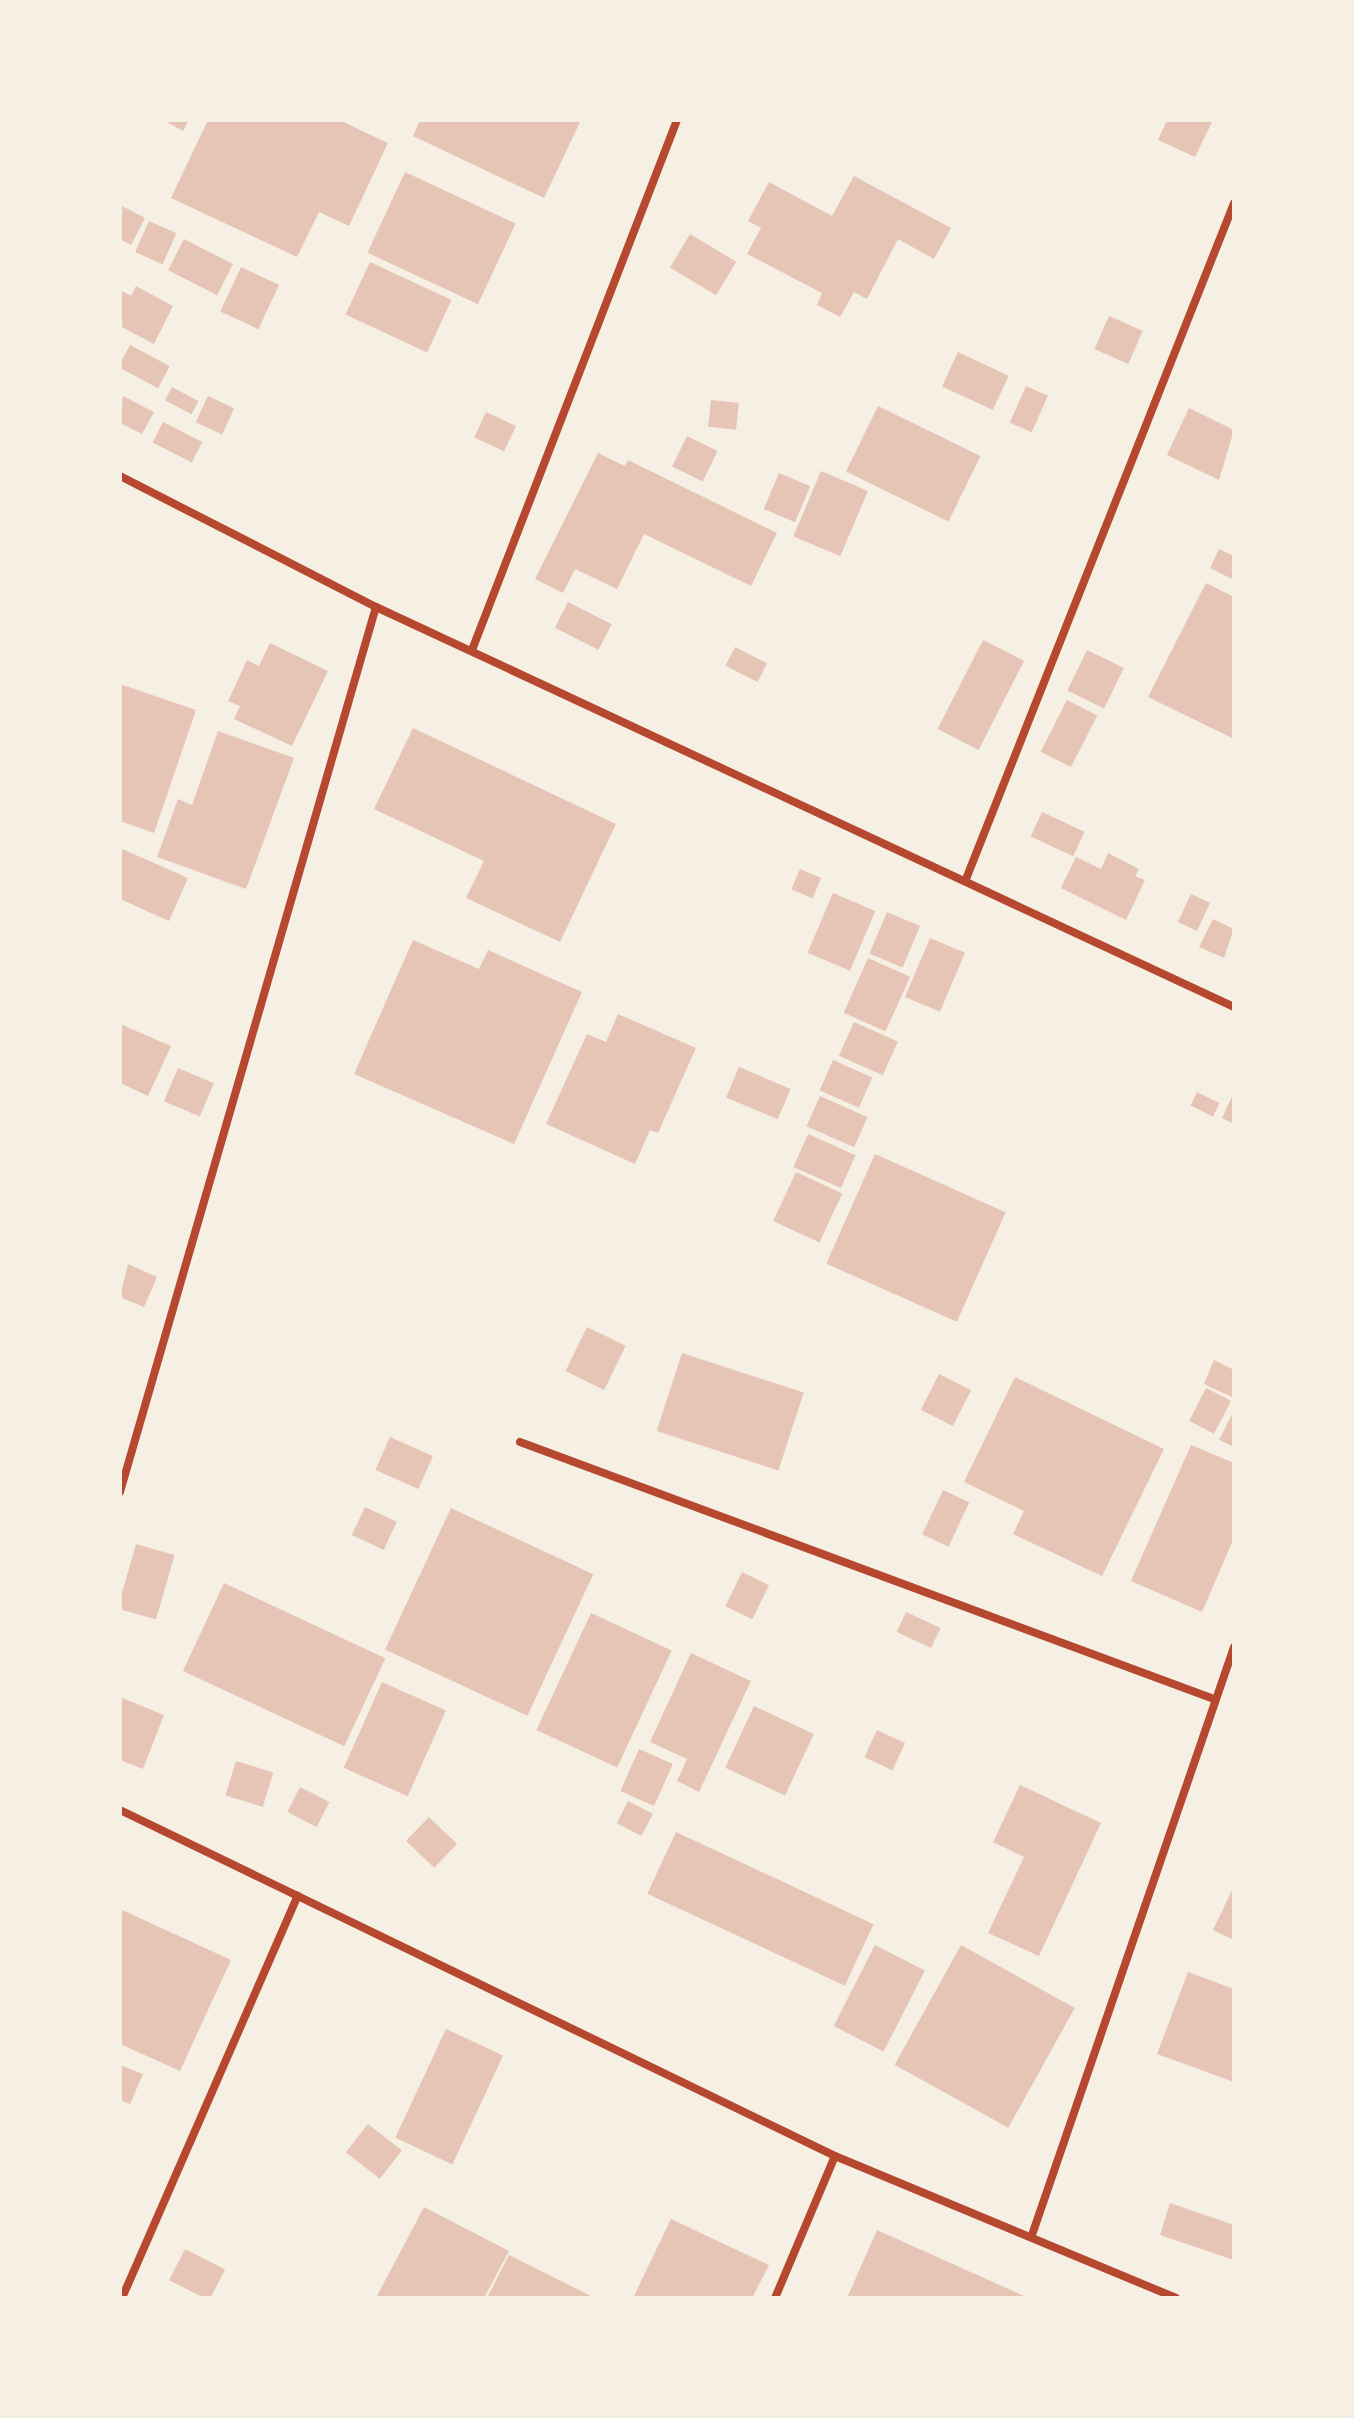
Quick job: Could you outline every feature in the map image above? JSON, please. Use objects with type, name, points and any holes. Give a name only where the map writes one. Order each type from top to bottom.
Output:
[{"type":"street","points":[[472,650],[677,120]]},
{"type":"street","points":[[966,879],[1234,203]]},
{"type":"street","points":[[120,476],[376,607],[966,879],[1234,1007]]},
{"type":"street","points":[[120,1492],[376,607]]},
{"type":"street","points":[[520,1442],[1214,1699]]},
{"type":"street","points":[[1032,2235],[1234,1647]]},
{"type":"street","points":[[120,1810],[835,2156],[1032,2235],[1176,2298]]},
{"type":"street","points":[[122,2298],[298,1896]]},
{"type":"street","points":[[775,2298],[835,2156]]},
{"type":"building","points":[[163,120],[189,120],[183,131]]},
{"type":"building","points":[[208,120],[339,120],[388,143],[349,226],[319,212],[297,257],[171,198]]},
{"type":"building","points":[[420,120],[581,120],[544,198],[413,136]]},
{"type":"building","points":[[1167,120],[1213,120],[1195,157],[1158,140]]},
{"type":"building","points":[[405,172],[516,224],[478,304],[367,253]]},
{"type":"building","points":[[854,176],[951,228],[934,259],[898,239],[867,299],[854,292],[840,317],[817,305],[822,293],[747,254],[761,228],[748,221],[769,182],[832,216]]},
{"type":"building","points":[[120,205],[145,218],[131,245],[120,239]]},
{"type":"building","points":[[149,221],[176,233],[163,264],[135,252]]},
{"type":"building","points":[[690,234],[736,262],[716,295],[670,267]]},
{"type":"building","points":[[184,239],[233,264],[217,295],[168,270]]},
{"type":"building","points":[[370,262],[452,300],[427,353],[345,315]]},
{"type":"building","points":[[241,267],[279,285],[258,329],[220,311]]},
{"type":"building","points":[[136,286],[173,306],[154,344],[120,326],[120,290],[131,296]]},
{"type":"building","points":[[1109,316],[1143,331],[1128,364],[1094,349]]},
{"type":"building","points":[[130,345],[170,366],[158,388],[120,368]]},
{"type":"building","points":[[958,352],[1009,376],[993,410],[942,386]]},
{"type":"building","points":[[1026,386],[1048,396],[1032,432],[1010,423]]},
{"type":"building","points":[[172,387],[198,401],[191,414],[165,400]]},
{"type":"building","points":[[123,396],[154,412],[142,434],[120,423]]},
{"type":"building","points":[[208,396],[234,408],[222,435],[196,422]]},
{"type":"building","points":[[711,400],[739,403],[736,430],[708,427]]},
{"type":"building","points":[[878,406],[980,456],[948,522],[846,472]]},
{"type":"building","points":[[1189,408],[1234,430],[1219,480],[1167,455]]},
{"type":"building","points":[[486,412],[516,426],[504,451],[474,437]]},
{"type":"building","points":[[163,422],[202,442],[192,462],[153,442]]},
{"type":"building","points":[[687,436],[718,451],[703,481],[672,467]]},
{"type":"building","points":[[598,453],[625,466],[628,460],[777,533],[751,586],[644,534],[617,589],[575,569],[563,593],[535,579]]},
{"type":"building","points":[[821,471],[868,491],[840,556],[793,536]]},
{"type":"building","points":[[779,473],[810,486],[795,522],[764,509]]},
{"type":"building","points":[[1219,549],[1234,556],[1234,580],[1210,568]]},
{"type":"building","points":[[1206,583],[1234,597],[1234,739],[1148,697]]},
{"type":"building","points":[[568,602],[612,624],[598,650],[555,628]]},
{"type":"building","points":[[983,640],[1024,661],[979,750],[938,729]]},
{"type":"building","points":[[270,643],[328,671],[292,746],[234,719],[240,706],[228,701],[247,660],[259,666]]},
{"type":"building","points":[[735,647],[767,663],[758,682],[725,666]]},
{"type":"building","points":[[1087,650],[1124,668],[1104,708],[1067,690]]},
{"type":"building","points":[[120,684],[196,710],[154,833],[120,821]]},
{"type":"building","points":[[1067,700],[1097,715],[1071,767],[1041,752]]},
{"type":"building","points":[[413,728],[616,824],[560,942],[466,898],[484,861],[374,809]]},
{"type":"building","points":[[218,731],[294,758],[246,889],[157,857],[178,799],[192,805]]},
{"type":"building","points":[[1042,812],[1085,832],[1073,856],[1031,836]]},
{"type":"building","points":[[120,848],[188,878],[169,921],[120,899]]},
{"type":"building","points":[[1108,853],[1139,869],[1135,876],[1145,880],[1126,920],[1061,888],[1076,857],[1101,869]]},
{"type":"building","points":[[800,869],[821,878],[813,898],[791,889]]},
{"type":"building","points":[[833,893],[875,911],[850,971],[808,953]]},
{"type":"building","points":[[1191,894],[1210,903],[1197,931],[1178,922]]},
{"type":"building","points":[[887,912],[920,926],[903,967],[869,953]]},
{"type":"building","points":[[1213,919],[1234,929],[1224,958],[1199,947]]},
{"type":"building","points":[[930,938],[965,953],[940,1012],[905,997]]},
{"type":"building","points":[[413,940],[479,969],[488,950],[582,992],[514,1144],[354,1074]]},
{"type":"building","points":[[868,958],[910,977],[886,1032],[844,1013]]},
{"type":"building","points":[[618,1014],[696,1048],[658,1133],[650,1130],[635,1164],[546,1124],[587,1034],[606,1042]]},
{"type":"building","points":[[854,1022],[898,1042],[883,1075],[839,1056]]},
{"type":"building","points":[[120,1024],[171,1046],[148,1096],[120,1083]]},
{"type":"building","points":[[833,1060],[872,1077],[859,1108],[820,1090]]},
{"type":"building","points":[[739,1067],[791,1089],[778,1119],[726,1097]]},
{"type":"building","points":[[178,1068],[214,1083],[200,1116],[164,1101]]},
{"type":"building","points":[[1197,1092],[1219,1103],[1213,1116],[1190,1105]]},
{"type":"building","points":[[1234,1092],[1234,1124],[1222,1118]]},
{"type":"building","points":[[820,1096],[868,1117],[854,1147],[807,1126]]},
{"type":"building","points":[[808,1134],[856,1155],[841,1188],[793,1167]]},
{"type":"building","points":[[875,1154],[1006,1212],[957,1322],[826,1264]]},
{"type":"building","points":[[796,1172],[842,1194],[819,1242],[773,1221]]},
{"type":"building","points":[[128,1264],[157,1277],[144,1307],[120,1297]]},
{"type":"building","points":[[587,1327],[626,1346],[604,1390],[566,1371]]},
{"type":"building","points":[[682,1353],[804,1393],[778,1471],[657,1431]]},
{"type":"building","points":[[1214,1360],[1234,1370],[1234,1398],[1204,1384]]},
{"type":"building","points":[[939,1374],[971,1390],[953,1426],[921,1410]]},
{"type":"building","points":[[1015,1377],[1164,1449],[1102,1576],[1013,1534],[1024,1511],[964,1482]]},
{"type":"building","points":[[1206,1388],[1231,1401],[1214,1434],[1189,1421]]},
{"type":"building","points":[[1234,1410],[1234,1447],[1219,1440]]},
{"type":"building","points":[[390,1437],[433,1456],[418,1489],[375,1470]]},
{"type":"building","points":[[1191,1445],[1234,1463],[1234,1538],[1202,1612],[1131,1581]]},
{"type":"building","points":[[943,1490],[969,1502],[949,1547],[922,1534]]},
{"type":"building","points":[[365,1507],[397,1522],[384,1550],[352,1535]]},
{"type":"building","points":[[451,1508],[593,1574],[527,1716],[385,1649]]},
{"type":"building","points":[[136,1544],[174,1555],[156,1619],[120,1609]]},
{"type":"building","points":[[742,1572],[769,1585],[752,1619],[725,1606]]},
{"type":"building","points":[[224,1583],[385,1658],[344,1746],[183,1671]]},
{"type":"building","points":[[906,1612],[940,1628],[931,1648],[897,1632]]},
{"type":"building","points":[[591,1613],[672,1651],[617,1768],[536,1730]]},
{"type":"building","points":[[691,1653],[751,1681],[699,1792],[677,1781],[687,1759],[650,1742]]},
{"type":"building","points":[[382,1682],[446,1710],[408,1796],[344,1768]]},
{"type":"building","points":[[120,1697],[164,1715],[143,1769],[120,1760]]},
{"type":"building","points":[[754,1706],[814,1734],[785,1796],[725,1768]]},
{"type":"building","points":[[877,1730],[905,1743],[892,1770],[864,1757]]},
{"type":"building","points":[[639,1749],[673,1764],[654,1806],[620,1791]]},
{"type":"building","points":[[236,1761],[273,1772],[263,1807],[225,1795]]},
{"type":"building","points":[[1020,1785],[1101,1823],[1039,1956],[988,1933],[1024,1857],[993,1842]]},
{"type":"building","points":[[300,1787],[329,1802],[317,1827],[287,1812]]},
{"type":"building","points":[[628,1801],[653,1814],[642,1836],[617,1823]]},
{"type":"building","points":[[429,1817],[457,1844],[434,1868],[406,1841]]},
{"type":"building","points":[[676,1832],[874,1924],[845,1986],[647,1894]]},
{"type":"building","points":[[1234,1886],[1234,1940],[1213,1930]]},
{"type":"building","points":[[120,1909],[231,1960],[180,2071],[120,2044]]},
{"type":"building","points":[[875,1945],[925,1970],[884,2052],[834,2026]]},
{"type":"building","points":[[961,1945],[1075,2008],[1008,2128],[895,2065]]},
{"type":"building","points":[[1188,1972],[1234,1989],[1234,2082],[1157,2054]]},
{"type":"building","points":[[446,2029],[503,2056],[452,2164],[395,2138]]},
{"type":"building","points":[[120,2065],[143,2074],[130,2104],[120,2100]]},
{"type":"building","points":[[368,2124],[402,2150],[380,2179],[346,2152]]},
{"type":"building","points":[[1170,2203],[1234,2225],[1234,2260],[1160,2235]]},
{"type":"building","points":[[424,2207],[509,2251],[484,2298],[376,2298]]},
{"type":"building","points":[[671,2219],[769,2265],[752,2298],[633,2298]]},
{"type":"building","points":[[877,2230],[1024,2296],[847,2298]]},
{"type":"building","points":[[185,2249],[225,2269],[211,2298],[204,2298],[169,2280]]},
{"type":"building","points":[[509,2255],[595,2298],[487,2298]]}]
